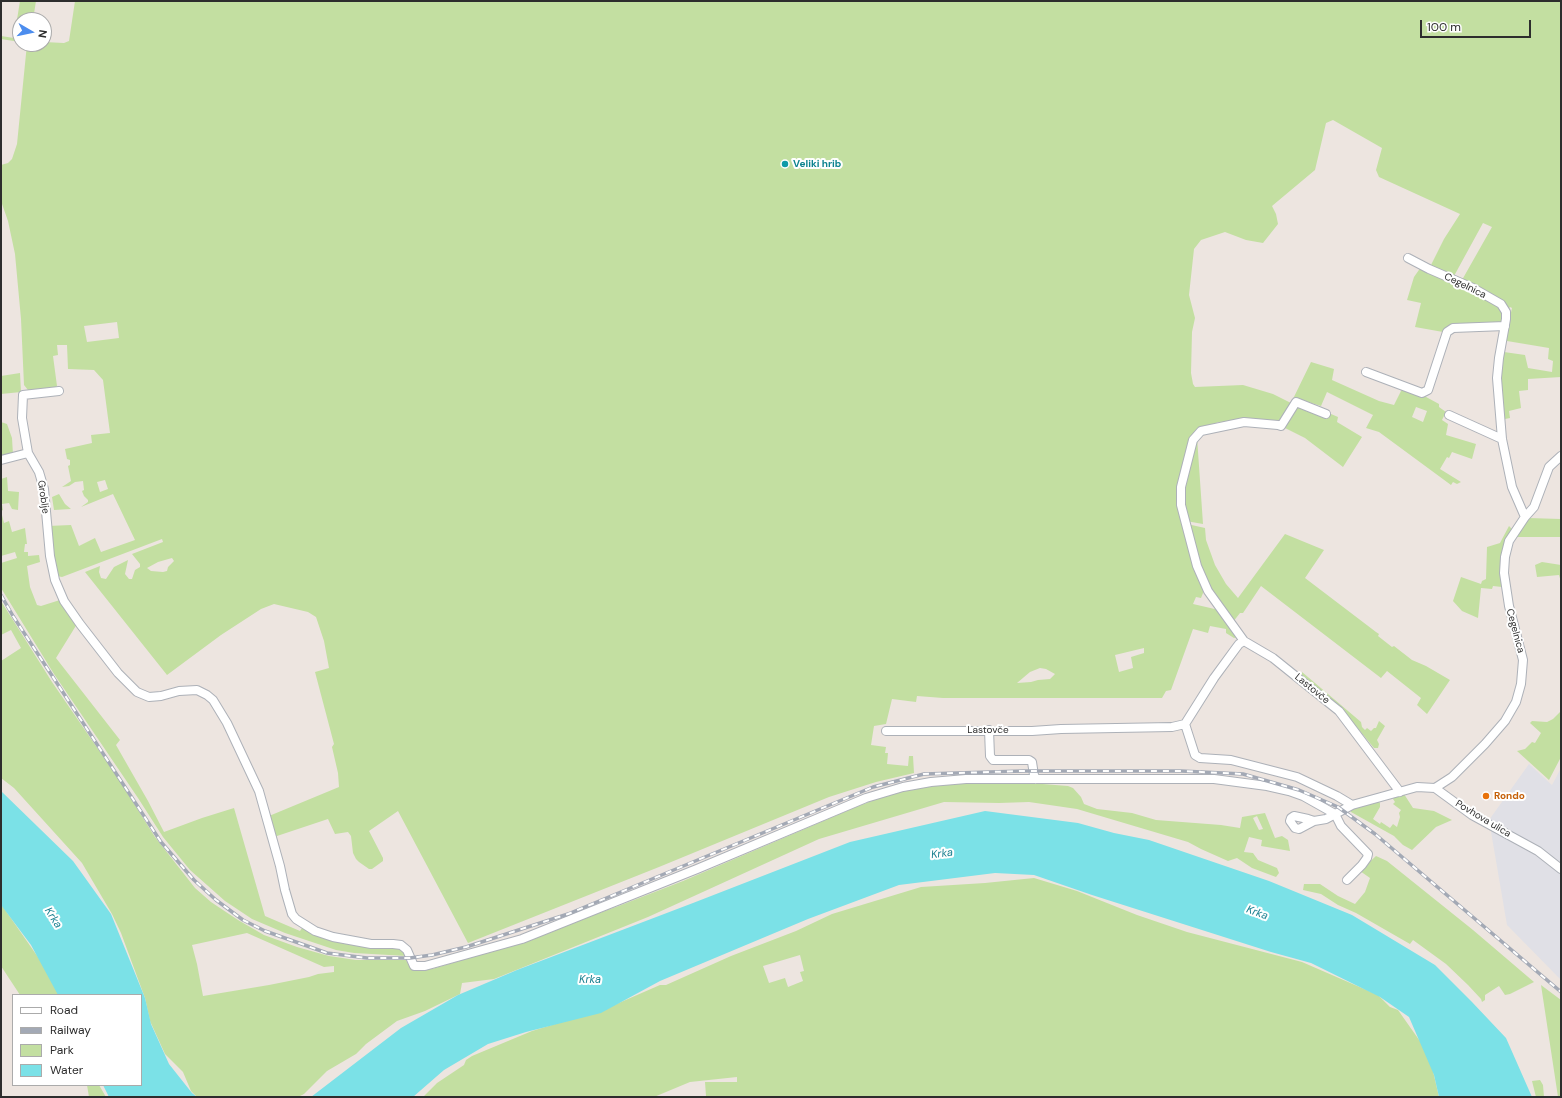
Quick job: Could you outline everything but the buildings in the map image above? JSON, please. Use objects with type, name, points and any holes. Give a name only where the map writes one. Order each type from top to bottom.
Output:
[{"type":"street","name":"Cegelnica","points":[[1408,258],[1428,269],[1473,288],[1501,304],[1506,312],[1497,378],[1502,438],[1512,487],[1525,517]]},
{"type":"street","points":[[1366,372],[1422,393],[1428,390],[1447,332],[1453,328],[1505,326]]},
{"type":"street","name":"Groblje","points":[[59,391],[23,394],[22,418],[28,453],[39,472],[44,489],[50,556],[55,580],[64,601],[118,673],[137,692],[149,698],[179,691],[197,690],[213,700],[227,723],[259,791],[292,914],[296,919],[315,932],[370,944],[401,945],[407,950],[414,966],[425,966],[522,939],[690,872],[866,798],[903,787],[931,782],[966,779],[1036,779]]},
{"type":"street","points":[[1326,414],[1296,402],[1281,426],[1278,424],[1244,422],[1201,431],[1193,440],[1181,487],[1181,505],[1185,523],[1197,566],[1208,591],[1244,642],[1239,644],[1214,678],[1185,724],[1196,755],[1200,758],[1231,760],[1297,777],[1337,796],[1352,805]]},
{"type":"street","points":[[1449,414],[1502,438]]},
{"type":"street","points":[[1,460],[28,453]]},
{"type":"street","name":"Cegelnica","points":[[1435,788],[1452,777],[1485,744],[1505,721],[1516,702],[1521,684],[1523,660],[1509,606],[1504,572],[1505,557],[1509,541],[1525,517],[1534,507],[1549,467],[1561,456]]},
{"type":"street","name":"Lastovče","points":[[1244,642],[1273,658],[1339,711],[1400,792]]},
{"type":"street","name":"Lastovče","points":[[886,731],[1172,727],[1185,724]]},
{"type":"street","points":[[989,730],[990,756],[993,760],[1029,760],[1032,762],[1036,779],[1214,779],[1267,786],[1303,796],[1335,814],[1341,826],[1368,854],[1367,858],[1347,880]]},
{"type":"street","points":[[1314,821],[1326,819],[1352,805],[1417,787],[1435,788]]},
{"type":"street","name":"Povhova ulica","points":[[1435,788],[1472,815],[1538,851],[1561,869]]},
{"type":"shaded area","points":[[1529,764],[1552,785],[1561,768],[1561,980],[1507,925],[1489,820]]},
{"type":"green space","points":[[20,1],[36,1],[34,12],[18,12]]},
{"type":"green space","points":[[75,1],[1561,1],[1561,377],[1528,379],[1528,390],[1519,391],[1521,408],[1509,411],[1510,418],[1505,419],[1500,381],[1504,352],[1525,355],[1528,368],[1552,372],[1553,361],[1548,359],[1549,348],[1507,341],[1507,330],[1512,308],[1510,307],[1508,310],[1504,302],[1462,280],[1492,227],[1483,223],[1454,276],[1430,267],[1444,239],[1460,214],[1379,177],[1376,170],[1382,148],[1333,120],[1326,123],[1315,170],[1272,206],[1276,214],[1278,224],[1263,243],[1246,240],[1225,232],[1201,240],[1194,249],[1189,295],[1195,318],[1192,332],[1191,373],[1193,384],[1195,387],[1243,385],[1273,394],[1291,403],[1311,362],[1334,369],[1332,380],[1379,401],[1394,405],[1404,385],[1439,404],[1439,407],[1446,412],[1442,420],[1448,424],[1446,435],[1476,444],[1472,459],[1452,452],[1449,458],[1447,457],[1440,469],[1461,482],[1457,484],[1453,482],[1451,485],[1379,432],[1366,428],[1373,415],[1327,392],[1321,406],[1302,400],[1292,403],[1294,406],[1301,403],[1310,406],[1310,410],[1316,412],[1317,408],[1338,417],[1337,422],[1362,437],[1343,467],[1305,438],[1285,428],[1254,421],[1218,422],[1204,430],[1197,437],[1203,524],[1186,521],[1183,505],[1186,475],[1194,443],[1189,442],[1178,491],[1178,504],[1194,561],[1205,588],[1201,598],[1196,597],[1193,604],[1219,610],[1238,637],[1234,638],[1226,633],[1226,629],[1210,626],[1208,633],[1193,629],[1171,690],[1166,691],[1162,698],[943,698],[917,696],[916,702],[892,699],[886,724],[874,726],[871,745],[886,747],[885,753],[888,753],[887,764],[908,766],[909,756],[913,756],[914,773],[876,782],[829,797],[468,943],[398,811],[369,831],[383,858],[383,861],[372,869],[369,869],[356,859],[353,853],[351,836],[348,832],[335,834],[328,819],[274,837],[269,816],[339,787],[338,773],[332,747],[334,744],[315,672],[329,668],[324,641],[316,617],[308,612],[274,604],[261,609],[221,635],[167,675],[85,572],[100,566],[99,572],[101,578],[106,579],[114,567],[128,560],[125,574],[129,579],[132,579],[135,570],[140,567],[140,564],[132,554],[163,542],[162,539],[62,577],[57,576],[52,556],[48,526],[71,525],[79,546],[95,538],[101,552],[135,540],[113,494],[81,507],[88,502],[82,491],[84,490],[83,481],[75,482],[69,486],[62,487],[71,481],[68,466],[70,465],[70,460],[67,459],[65,449],[92,443],[91,435],[110,433],[103,380],[94,370],[68,369],[67,345],[57,345],[58,355],[53,356],[57,386],[47,391],[28,390],[24,385],[21,319],[15,254],[8,221],[1,201],[1,165],[8,163],[12,159],[17,144],[26,52],[52,52],[52,42],[64,43],[69,41]],"holes":[[[117,322],[119,338],[87,342],[84,326]],[[1416,407],[1427,411],[1423,422],[1412,417]],[[105,480],[108,489],[100,492],[97,482]],[[172,558],[174,561],[168,567],[167,571],[151,571],[147,568],[158,562]],[[1144,648],[1144,653],[1131,657],[1133,668],[1119,672],[1115,655]],[[1040,668],[1046,669],[1055,674],[1050,679],[1017,683],[1030,672]]]},
{"type":"green space","points":[[1,36],[12,38],[12,41],[1,39]]},
{"type":"green space","points":[[1421,267],[1455,281],[1503,308],[1503,323],[1450,325],[1443,332],[1415,327],[1421,303],[1407,300],[1414,277]]},
{"type":"green space","points":[[20,373],[21,392],[1,394],[1,376]]},
{"type":"green space","points":[[1,422],[7,424],[12,438],[13,455],[1,458]]},
{"type":"green space","points":[[7,477],[8,491],[19,492],[18,510],[12,509],[9,503],[2,504],[3,510],[1,511],[1,479]]},
{"type":"green space","points":[[59,494],[65,504],[71,509],[54,510],[52,497]]},
{"type":"green space","points":[[1,511],[4,523],[9,521],[12,532],[25,528],[27,544],[25,544],[24,552],[28,552],[28,556],[39,555],[40,562],[27,566],[30,587],[37,605],[41,606],[60,600],[77,624],[56,658],[120,740],[116,745],[164,832],[234,808],[265,916],[300,931],[302,928],[317,934],[403,949],[407,956],[354,953],[336,950],[285,933],[252,919],[225,901],[190,870],[163,837],[54,674],[1,588],[1,563],[17,558],[15,552],[1,556]]},
{"type":"green space","points":[[1528,518],[1561,519],[1561,537],[1515,537]]},
{"type":"green space","points":[[1187,524],[1205,528],[1206,540],[1215,565],[1226,584],[1238,598],[1285,534],[1324,550],[1305,578],[1379,634],[1378,636],[1392,647],[1394,646],[1412,660],[1426,666],[1450,680],[1427,714],[1417,705],[1421,698],[1387,671],[1381,678],[1261,586],[1243,613],[1240,613],[1233,622],[1210,588],[1202,573]]},
{"type":"green space","points":[[1509,526],[1512,529],[1504,546],[1502,587],[1493,586],[1492,589],[1481,588],[1478,618],[1462,611],[1453,601],[1461,577],[1481,584],[1482,581],[1486,579],[1487,547],[1500,543]]},
{"type":"green space","points":[[1542,562],[1561,565],[1561,582],[1559,575],[1537,577],[1535,565]]},
{"type":"green space","points":[[1,601],[52,682],[118,778],[155,837],[195,888],[211,902],[264,935],[297,947],[329,956],[356,960],[406,960],[411,969],[432,969],[523,942],[683,881],[856,807],[882,797],[931,783],[1017,782],[1068,786],[1073,788],[1081,797],[1084,804],[1097,809],[1132,813],[1156,820],[1240,828],[1242,817],[1265,813],[1275,838],[1282,836],[1288,840],[1290,851],[1261,846],[1262,840],[1249,837],[1244,852],[1253,853],[1258,860],[1277,868],[1279,873],[1276,877],[1252,868],[1237,858],[1228,861],[1188,842],[1077,809],[1029,802],[944,802],[819,839],[648,917],[494,979],[462,983],[460,994],[425,1011],[397,1021],[366,1044],[356,1054],[327,1071],[304,1094],[298,1097],[197,1097],[191,1091],[183,1072],[165,1054],[150,1021],[145,998],[121,933],[112,914],[82,863],[14,788],[1,778],[1,661],[21,648],[11,630],[1,635]],"holes":[[[1257,816],[1263,829],[1259,830],[1253,818]],[[247,933],[324,967],[334,966],[334,972],[203,996],[192,945]]]},
{"type":"green space","points":[[1302,672],[1361,722],[1362,727],[1365,730],[1367,728],[1371,731],[1376,728],[1379,721],[1385,726],[1377,740],[1379,744],[1378,748],[1374,748],[1340,707],[1302,675]]},
{"type":"green space","points":[[1561,711],[1561,757],[1549,780],[1517,751],[1525,749],[1532,742],[1535,743],[1541,733],[1530,723],[1532,721],[1547,722],[1553,719]]},
{"type":"green space","points":[[1404,794],[1413,808],[1434,811],[1452,820],[1436,827],[1412,850],[1403,845],[1394,836],[1351,812],[1351,808],[1378,801],[1380,803],[1380,807],[1373,819],[1390,828],[1393,824],[1397,827],[1400,817],[1399,813],[1401,810],[1393,804],[1395,802],[1393,799],[1394,797]]},
{"type":"green space","points":[[1376,856],[1387,861],[1473,930],[1534,982],[1505,995],[1499,986],[1485,995],[1485,1000],[1482,1002],[1468,985],[1446,964],[1413,940],[1410,944],[1356,913],[1338,905],[1321,894],[1303,890],[1304,884],[1320,884],[1338,896],[1355,904],[1365,892],[1370,878],[1360,871]]},
{"type":"green space","points":[[1034,878],[1077,891],[1137,915],[1187,932],[1302,962],[1378,995],[1390,1007],[1398,1010],[1429,1054],[1439,1097],[704,1097],[706,1096],[705,1082],[737,1082],[737,1077],[690,1082],[654,1097],[423,1097],[437,1083],[464,1065],[466,1060],[472,1056],[532,1031],[605,1009],[660,985],[666,985],[731,956],[796,931],[832,914],[921,887]],"holes":[[[800,955],[804,971],[800,972],[803,981],[788,987],[785,978],[769,983],[763,966]]]},
{"type":"green space","points":[[1,904],[56,983],[61,994],[19,994],[1,966]]},
{"type":"green space","points":[[1541,985],[1561,1000],[1561,1097],[1558,1097]]},
{"type":"green space","points":[[1540,1080],[1543,1085],[1544,1097],[1536,1097],[1532,1081]]},
{"type":"green space","points":[[87,1086],[100,1086],[106,1097],[89,1097]]},
{"type":"water","name":"Krka","points":[[1,791],[73,861],[111,914],[145,998],[151,1024],[169,1064],[192,1093],[197,1097],[109,1097],[104,1086],[142,1086],[142,994],[57,994],[31,945],[1,905]]},
{"type":"water","name":"Krka","points":[[985,811],[1078,823],[1114,833],[1149,840],[1269,881],[1352,915],[1435,965],[1472,1002],[1506,1038],[1532,1097],[1439,1097],[1434,1075],[1409,1017],[1380,997],[1311,963],[1271,952],[1034,875],[995,873],[899,885],[808,919],[660,981],[601,1013],[526,1032],[488,1044],[444,1070],[413,1097],[311,1097],[401,1028],[458,995],[517,970],[850,842]]},
{"type":"railway","points":[[1,595],[13,616],[161,842],[194,880],[216,900],[243,920],[265,931],[327,953],[367,958],[410,958],[432,955],[466,947],[568,914],[873,787],[924,774],[1023,771],[1181,771],[1243,774],[1299,790],[1338,807],[1375,834],[1561,992]]},
{"type":"place","name":"Veliki hrib","points":[[785,164]]},
{"type":"place","name":"Rondo","points":[[1486,796]]}]
